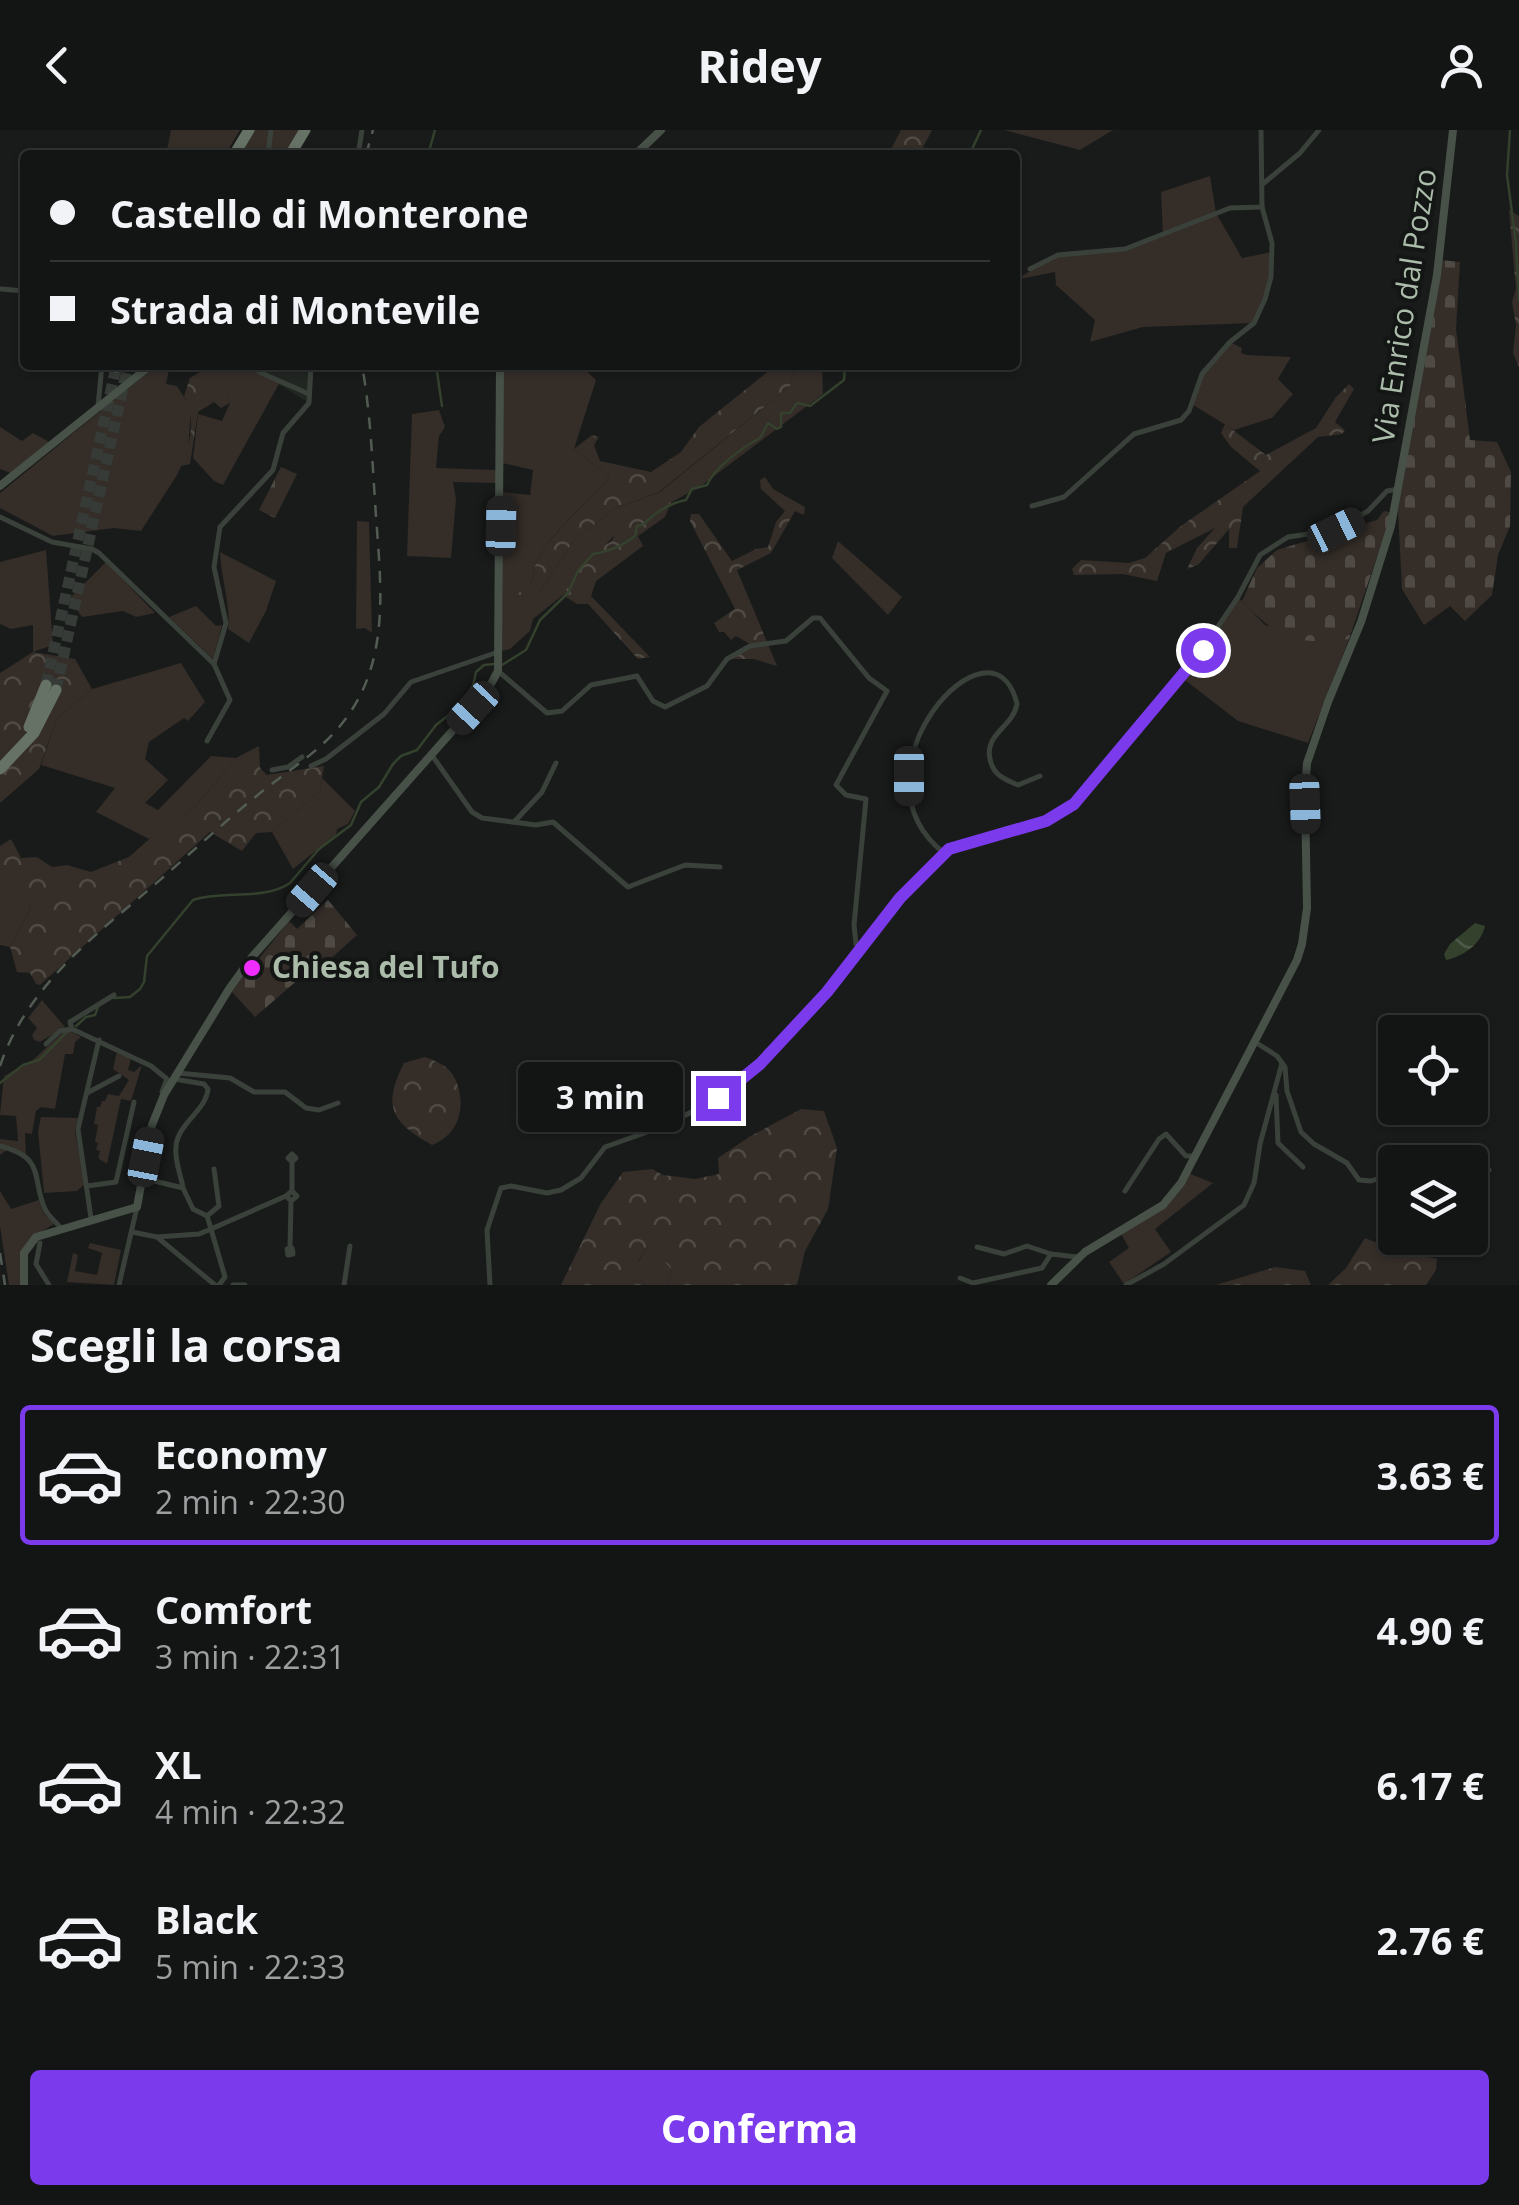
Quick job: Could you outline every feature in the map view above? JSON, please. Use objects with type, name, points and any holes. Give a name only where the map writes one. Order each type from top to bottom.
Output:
[{"type":"highway","points":[[0,765],[51,688]]},
{"type":"street","points":[[640,150],[661,130]]},
{"type":"street","points":[[1032,506],[1064,497],[1134,434],[1180,420],[1188,412],[1202,374],[1230,342],[1254,323],[1271,277],[1272,244],[1262,207],[1261,130]]},
{"type":"street","points":[[1262,188],[1319,130]]},
{"type":"street","name":"Via Enrico dal Pozzo","points":[[1051,1285],[1080,1257],[1164,1205],[1181,1184],[1298,960],[1308,908],[1305,796],[1310,751],[1386,548],[1436,275],[1453,130]]},
{"type":"street","points":[[1030,269],[1058,255],[1125,249],[1230,208],[1262,207]]},
{"type":"street","points":[[98,408],[110,370]]},
{"type":"street","points":[[0,486],[144,370]]},
{"type":"street","points":[[259,370],[310,394]]},
{"type":"street","points":[[214,664],[226,623],[214,567],[220,526],[268,478],[283,433],[306,409],[312,370]]},
{"type":"street","points":[[119,1285],[152,1124],[173,1076],[252,957],[486,693],[498,672],[500,370]]},
{"type":"street","points":[[490,1285],[487,1230],[501,1188],[548,1193],[571,1186],[605,1147],[664,1126],[718,1098],[760,1064],[827,992],[900,898],[944,853],[1046,821],[1074,804],[1203,650],[1260,555],[1288,537],[1345,525],[1368,510],[1386,491],[1398,489]]},
{"type":"street","points":[[0,517],[52,542],[100,553],[214,664],[230,700],[207,741]]},
{"type":"street","points":[[498,672],[552,714],[562,711],[592,685],[636,676],[642,679],[653,701],[665,707],[707,686],[716,670],[738,652],[750,646],[786,641],[813,618],[820,618],[869,678],[887,692],[836,785],[846,795],[866,799],[854,925],[856,944],[862,948]]},
{"type":"street","points":[[311,766],[326,760],[384,714],[411,682],[498,655]]},
{"type":"street","points":[[944,853],[930,842],[917,823],[909,798],[909,776],[924,724],[948,692],[968,676],[996,672],[1006,680],[1017,704],[1010,722],[990,739],[988,747],[996,774],[1018,785],[1040,776]]},
{"type":"street","points":[[430,754],[472,812],[482,818],[536,825],[553,822],[628,888],[685,865],[720,868]]},
{"type":"street","points":[[272,770],[288,767],[302,758]]},
{"type":"street","points":[[514,822],[542,792],[556,762]]},
{"type":"street","points":[[72,1028],[70,1022],[114,995]]},
{"type":"street","points":[[46,1044],[60,1031],[72,1028],[151,1066],[166,1078],[164,1095]]},
{"type":"street","points":[[91,1218],[78,1134],[98,1040]]},
{"type":"street","points":[[1256,1042],[1282,1063],[1292,1114],[1300,1132],[1347,1162],[1359,1180],[1378,1178]]},
{"type":"street","points":[[1126,1285],[1137,1282],[1244,1205],[1254,1182],[1282,1063]]},
{"type":"street","points":[[87,1094],[119,1076]]},
{"type":"street","points":[[173,1076],[230,1078],[254,1092],[285,1092],[306,1108],[319,1110],[338,1103]]},
{"type":"street","points":[[173,1076],[204,1084],[208,1089],[208,1097],[183,1127],[176,1145],[182,1188],[193,1209],[208,1216]]},
{"type":"street","points":[[1276,1092],[1278,1143],[1303,1168]]},
{"type":"street","points":[[88,1186],[116,1182],[134,1102]]},
{"type":"street","points":[[1124,1192],[1166,1134],[1186,1156],[1196,1156]]},
{"type":"street","points":[[0,1146],[17,1151],[37,1170],[44,1207],[61,1228]]},
{"type":"street","points":[[290,1248],[292,1162]]},
{"type":"street","points":[[208,1216],[219,1206],[214,1169]]},
{"type":"street","points":[[142,1178],[182,1188]]},
{"type":"street","points":[[132,1232],[157,1237],[200,1234],[290,1196]]},
{"type":"street","points":[[24,1285],[22,1262],[28,1244],[36,1237],[137,1207]]},
{"type":"street","points":[[123,1210],[134,1223]]},
{"type":"street","points":[[157,1237],[217,1285],[225,1278],[208,1216]]},
{"type":"street","points":[[40,1242],[36,1264],[49,1285]]},
{"type":"street","points":[[344,1285],[350,1246]]},
{"type":"street","points":[[977,1248],[1004,1254],[1027,1246],[1050,1254],[1080,1257]]},
{"type":"street","points":[[960,1278],[973,1283],[1042,1268],[1050,1254]]},
{"type":"street","points":[[233,1285],[246,1285]]},
{"type":"shaded area","points":[[256,370],[309,370],[309,403]]},
{"type":"green space","points":[[171,130],[240,130],[228,150],[167,150]]},
{"type":"green space","points":[[253,130],[303,130],[292,150],[241,150]]},
{"type":"green space","points":[[901,130],[932,130],[922,150],[891,150]]},
{"type":"green space","points":[[1004,130],[1113,130],[1080,150]]},
{"type":"green space","points":[[1210,176],[1216,213],[1242,258],[1272,252],[1271,277],[1254,323],[1143,327],[1090,342],[1095,320],[1056,285],[1055,272],[1020,277],[1058,255],[1108,253],[1163,236],[1161,192]]},
{"type":"green space","points":[[1509,210],[1519,216],[1519,367],[1513,353],[1516,325],[1512,302],[1516,289]]},
{"type":"green space","points":[[1441,260],[1460,262],[1456,329],[1470,440],[1497,442],[1511,472],[1510,526],[1498,555],[1492,595],[1465,621],[1450,606],[1424,625],[1402,589],[1398,510]]},
{"type":"green space","points":[[1230,342],[1246,355],[1291,357],[1278,379],[1293,394],[1272,418],[1234,430],[1193,405],[1197,383]]},
{"type":"green space","points":[[151,370],[169,370],[166,384],[177,386],[191,408],[188,452],[141,531],[114,528],[53,536],[0,508],[0,493]]},
{"type":"green space","points":[[205,370],[261,370],[280,382],[223,485],[214,481],[193,458],[198,414],[222,421],[230,403],[221,382]]},
{"type":"green space","points":[[206,370],[221,381],[230,403],[221,408],[214,402],[198,412],[190,464],[181,466],[191,431],[184,396],[190,378]]},
{"type":"green space","points":[[502,370],[585,370],[596,380],[574,449],[610,477],[546,545],[528,587],[511,597],[539,593],[574,540],[614,509],[660,492],[790,386],[794,370],[822,370],[823,394],[701,486],[616,533],[563,595],[533,619],[530,631],[510,649],[498,652],[501,492],[530,495],[533,470],[502,463]]},
{"type":"green space","points":[[770,370],[794,370],[790,386],[659,492],[614,509],[574,540],[539,593],[522,610],[514,609],[510,597],[531,583],[546,546],[610,477],[574,449],[592,435],[599,437],[594,445],[600,461],[651,472],[681,452],[699,427]]},
{"type":"green space","points":[[1349,384],[1354,389],[1335,422],[1345,430],[1342,434],[1318,437],[1243,507],[1237,548],[1229,548],[1229,529],[1198,565],[1187,569],[1197,548],[1215,528],[1166,553],[1157,581],[1123,574],[1074,575],[1072,569],[1081,560],[1129,563],[1145,558],[1181,526],[1260,471],[1231,447],[1221,433],[1225,424],[1266,455],[1316,428]]},
{"type":"green space","points":[[439,410],[445,427],[439,436],[436,468],[496,470],[496,483],[453,482],[456,499],[451,558],[407,556],[412,414]]},
{"type":"green space","points":[[0,427],[22,441],[33,433],[51,443],[13,474],[0,469]]},
{"type":"green space","points":[[281,467],[297,474],[275,518],[259,510]]},
{"type":"green space","points":[[765,477],[773,489],[805,507],[804,515],[795,511],[771,553],[737,570],[777,666],[754,659],[727,659],[750,644],[736,636],[731,640],[714,623],[735,609],[690,521],[691,514],[699,514],[732,561],[768,547],[776,522],[785,511],[761,489],[760,480]]},
{"type":"green space","points":[[671,502],[665,517],[638,536],[643,546],[596,581],[591,596],[650,657],[638,659],[588,604],[577,604],[563,595],[571,582],[573,565],[612,541],[617,526]]},
{"type":"green space","points":[[1384,511],[1392,513],[1349,639],[1316,641],[1290,637],[1266,624],[1242,601],[1257,568],[1277,550],[1377,520]]},
{"type":"green space","points":[[357,521],[369,522],[372,633],[365,628],[356,629]]},
{"type":"green space","points":[[838,541],[902,597],[888,615],[832,558]]},
{"type":"green space","points":[[46,550],[53,645],[33,652],[33,625],[11,629],[0,624],[0,562]]},
{"type":"green space","points":[[220,552],[276,581],[249,643],[228,629]]},
{"type":"green space","points":[[106,562],[155,613],[136,617],[123,611],[82,617],[69,599]]},
{"type":"green space","points":[[1238,597],[1265,625],[1349,639],[1308,743],[1238,721],[1181,677]]},
{"type":"green space","points":[[196,606],[216,626],[222,625],[213,659],[169,617]]},
{"type":"green space","points":[[33,652],[75,659],[92,689],[57,718],[39,769],[0,803],[0,673]]},
{"type":"green space","points":[[181,663],[205,702],[188,721],[184,718],[149,742],[145,759],[168,780],[145,803],[158,810],[211,756],[236,758],[194,808],[149,839],[96,812],[115,788],[41,765],[57,718],[92,689]]},
{"type":"green space","points":[[259,746],[260,768],[267,775],[324,766],[320,791],[272,832],[256,833],[242,851],[210,832],[40,985],[30,973],[17,972],[10,947],[29,912],[30,901],[0,901],[0,846],[11,839],[21,858],[37,857],[52,867],[67,865],[91,872],[129,857],[194,808],[236,758]]},
{"type":"green space","points":[[322,778],[355,811],[348,824],[337,829],[336,835],[293,869],[272,832],[320,791]]},
{"type":"green space","points":[[328,900],[357,935],[328,961],[324,957],[255,1017],[232,992],[248,969],[254,974],[258,970],[254,965],[289,921],[297,929]]},
{"type":"green space","points":[[0,901],[30,901],[29,912],[10,947],[0,945]]},
{"type":"green space","points":[[42,1000],[65,1027],[40,1042],[34,1040],[32,1035],[37,1028],[28,1018]]},
{"type":"green space","points":[[63,1032],[81,1037],[75,1042],[73,1054],[65,1054],[55,1109],[41,1107],[36,1111],[32,1134],[25,1133],[26,1157],[11,1147],[0,1155],[0,1139],[18,1141],[16,1116],[0,1115],[4,1076],[34,1059]]},
{"type":"green space","points":[[117,1051],[131,1059],[128,1070],[134,1072],[142,1065],[131,1101],[121,1099],[107,1164],[98,1158],[98,1125],[94,1124],[97,1107],[108,1094],[119,1096],[129,1080],[113,1069]]},
{"type":"green space","points":[[425,1057],[450,1072],[458,1085],[461,1106],[450,1133],[432,1145],[407,1129],[392,1102],[404,1063]]},
{"type":"green space","points":[[801,1109],[824,1111],[837,1148],[828,1209],[805,1251],[797,1285],[668,1285],[672,1270],[649,1244],[638,1261],[649,1267],[639,1279],[645,1285],[561,1285],[601,1203],[623,1172],[652,1169],[663,1175],[695,1179],[719,1174],[718,1158]]},
{"type":"green space","points":[[41,1117],[78,1118],[75,1130],[85,1184],[77,1191],[44,1193],[38,1131]]},
{"type":"green space","points":[[1188,1173],[1213,1183],[1155,1229],[1171,1252],[1124,1284],[1109,1262],[1129,1248],[1120,1232],[1163,1205]]},
{"type":"green space","points":[[0,1191],[11,1209],[39,1200],[44,1214],[54,1224],[21,1253],[22,1285],[9,1285],[0,1226]]},
{"type":"green space","points":[[1365,1238],[1378,1243],[1378,1255],[1437,1259],[1436,1270],[1426,1285],[1328,1285],[1346,1268]]},
{"type":"green space","points":[[90,1243],[121,1250],[114,1285],[67,1282],[73,1253],[78,1255],[75,1271],[97,1275],[102,1253],[88,1248]]},
{"type":"green space","points":[[649,1243],[672,1270],[668,1285],[645,1285],[639,1279],[638,1262]]},
{"type":"green space","points":[[1275,1267],[1305,1271],[1311,1285],[1216,1285]]},
{"type":"water","points":[[1475,923],[1485,926],[1476,944],[1446,960],[1444,954],[1450,944]]},
{"type":"waterway","points":[[429,150],[435,130]]},
{"type":"waterway","points":[[973,150],[981,130]]},
{"type":"waterway","points":[[1510,130],[1507,175],[1519,301]]},
{"type":"waterway","points":[[437,370],[442,406]]},
{"type":"waterway","points":[[502,665],[526,650],[540,620],[568,593],[578,571],[593,554],[625,543],[635,536],[637,526],[668,506],[686,500],[692,489],[707,485],[723,465],[760,438],[768,423],[777,429],[781,427],[781,413],[790,413],[797,403],[810,406],[844,380],[845,370]]},
{"type":"waterway","points":[[114,998],[130,997],[140,989],[147,956],[193,900],[268,892],[290,883],[319,849],[351,825],[361,802],[379,787],[393,764],[417,750],[436,725],[459,707],[473,686],[476,672],[484,665],[494,664]]},
{"type":"waterway","points":[[76,1026],[95,1015],[98,1007]]},
{"type":"waterway","points":[[0,1083],[23,1065],[39,1060],[67,1032]]},
{"type":"tunnel","points":[[46,685],[115,370]]},
{"type":"tunnel","points":[[56,690],[127,370]]},
{"type":"railway","points":[[367,150],[373,130]]},
{"type":"railway","points":[[0,1066],[36,998],[70,959],[242,808],[322,745],[353,708],[373,659],[380,607],[372,450],[363,370]]},
{"type":"railway","points":[[0,1253],[5,1285]]},
{"type":"place","name":"Chiesa del Tufo","points":[[252,968]]},
{"type":"route","points":[[718,1098],[760,1064],[827,992],[900,898],[944,853],[1046,821],[1074,804],[1203,650]]}]
